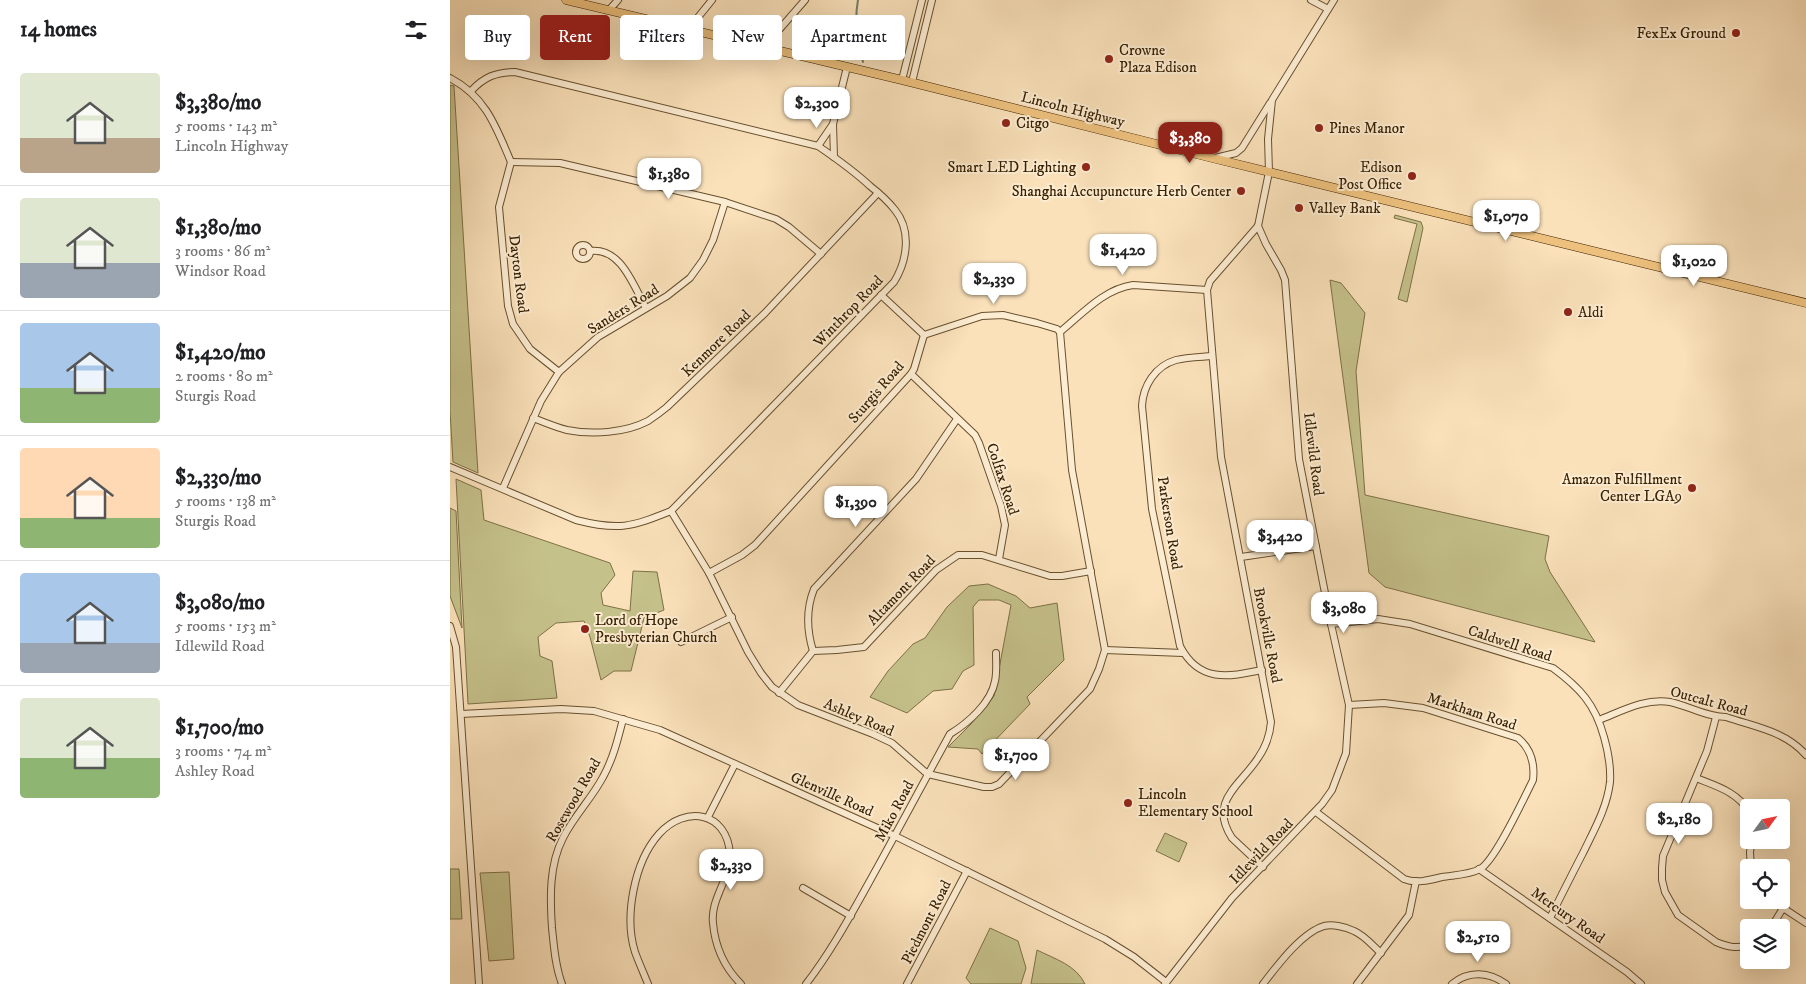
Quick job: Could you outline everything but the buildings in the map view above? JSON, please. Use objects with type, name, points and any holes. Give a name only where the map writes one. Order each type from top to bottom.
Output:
[{"type":"main road","name":"Lincoln Highway","points":[[566,0],[630,15]]},
{"type":"main road","name":"Lincoln Highway","points":[[782,51],[1806,303]]},
{"type":"street","points":[[609,10],[618,0]]},
{"type":"street","points":[[699,15],[712,0]]},
{"type":"street","points":[[782,26],[805,0]]},
{"type":"street","points":[[902,80],[922,0]]},
{"type":"street","points":[[912,82],[932,0]]},
{"type":"street","points":[[1311,0],[1328,8]]},
{"type":"street","points":[[1212,158],[1236,154],[1242,148],[1334,0]]},
{"type":"street","points":[[834,157],[833,124],[848,67]]},
{"type":"street","name":"Winthrop Road","points":[[450,467],[576,520],[597,525],[628,526],[671,510],[894,282],[900,271],[906,250],[904,228],[896,211],[851,169],[818,146],[515,72],[492,75],[481,80],[471,91]]},
{"type":"street","points":[[450,78],[471,91],[491,117],[511,162],[560,163],[725,202],[776,219],[789,226],[822,254]]},
{"type":"street","points":[[881,295],[924,335],[982,316],[1002,315],[1044,325],[1057,329],[1060,332],[1098,300],[1126,286],[1207,290],[1210,281],[1258,226],[1269,172],[1268,139],[1272,100]]},
{"type":"street","points":[[818,146],[833,124]]},
{"type":"street","name":"Dayton Road","points":[[511,162],[499,207],[508,306],[513,324],[530,349],[558,372]]},
{"type":"street","name":"Kenmore Road","points":[[533,418],[567,430],[582,432],[607,432],[637,426],[649,420],[667,407],[765,313],[878,193]]},
{"type":"street","name":"Sanders Road","points":[[503,488],[541,401],[558,372],[598,337],[667,296],[690,278],[703,260],[713,240],[725,202]]},
{"type":"street","name":"Idlewild Road","points":[[1166,983],[1232,898],[1316,812],[1332,790],[1346,753],[1349,705],[1331,624],[1299,459],[1285,280],[1258,226]]},
{"type":"street","points":[[590,251],[599,250],[611,254],[620,262],[646,308]]},
{"type":"street","name":"Brookville Road","points":[[1207,290],[1221,457],[1270,714],[1270,730],[1258,758],[1228,796],[1224,804],[1223,814],[1228,832],[1232,838],[1263,867]]},
{"type":"street","name":"Ashley Road","points":[[671,510],[710,573],[748,652],[761,673],[779,693],[798,705],[892,743],[928,774],[984,787],[992,787],[999,784],[1090,689],[1105,650],[1072,470],[1060,332]]},
{"type":"street","name":"Sturgis Road","points":[[710,573],[742,555],[755,545],[911,374],[924,335]]},
{"type":"street","name":"Parkerson Road","points":[[1183,653],[1152,509],[1142,399],[1155,373],[1165,365],[1176,360],[1212,356]]},
{"type":"street","name":"Colfax Road","points":[[911,374],[974,435],[979,443],[1001,506],[1005,525],[999,559]]},
{"type":"street","points":[[779,693],[813,651],[808,622],[814,589],[916,479],[957,420]]},
{"type":"street","points":[[1241,557],[1316,546]]},
{"type":"street","name":"Altamont Road","points":[[813,651],[864,647],[936,570],[958,555],[982,555],[1050,576],[1091,571]]},
{"type":"street","points":[[681,642],[732,617]]},
{"type":"street","name":"Caldwell Road","points":[[1331,624],[1378,619],[1410,624],[1553,668],[1578,688],[1587,698],[1600,720],[1610,764],[1607,798],[1601,817],[1550,918]]},
{"type":"street","points":[[450,626],[456,647],[479,984]]},
{"type":"street","points":[[1105,650],[1183,653],[1204,671],[1219,676],[1233,676],[1262,670]]},
{"type":"street","name":"Miko Road","points":[[806,984],[825,959],[850,916],[950,734],[959,728],[988,700],[995,681],[996,653]]},
{"type":"street","name":"Outcalt Road","points":[[1600,720],[1640,703],[1654,701],[1670,702],[1716,717],[1726,717],[1786,737],[1806,755]]},
{"type":"street","name":"Markham Road","points":[[1349,705],[1384,703],[1423,708],[1518,738],[1525,744],[1530,752],[1534,772],[1533,780],[1504,836],[1484,866],[1479,869]]},
{"type":"street","name":"Glenville Road","points":[[461,714],[561,709],[594,711],[660,730],[895,836],[967,871],[1105,940],[1134,957],[1166,983]]},
{"type":"street","points":[[1716,717],[1707,750],[1663,856],[1662,880],[1665,892],[1678,915],[1716,942],[1735,948],[1740,947]]},
{"type":"street","name":"Rosewood Road","points":[[562,984],[556,966],[550,902],[554,868],[563,838],[603,778],[610,763],[623,719]]},
{"type":"street","points":[[708,818],[735,764]]},
{"type":"street","points":[[1696,778],[1731,793],[1740,800]]},
{"type":"street","points":[[1316,812],[1410,882],[1471,873],[1479,869]]},
{"type":"street","points":[[648,984],[635,952],[632,939],[632,902],[638,872],[653,841],[667,826],[696,815],[708,818],[720,827],[730,852],[728,870],[714,905],[712,921],[718,951],[741,984]]},
{"type":"street","name":"Mercury Road","points":[[1479,869],[1627,972],[1641,984]]},
{"type":"street","name":"Piedmont Road","points":[[907,984],[967,871]]},
{"type":"street","points":[[1357,984],[1409,915],[1416,881]]},
{"type":"street","points":[[803,888],[850,916]]},
{"type":"street","points":[[1785,909],[1806,922]]},
{"type":"street","points":[[1263,984],[1300,942],[1325,926],[1336,926],[1356,931],[1381,953]]},
{"type":"street","points":[[1452,984],[1473,973],[1492,977],[1506,984]]},
{"type":"shaded area","points":[[450,85],[454,86],[478,473],[453,462],[450,411]]},
{"type":"shaded area","points":[[1395,215],[1421,222],[1423,228],[1407,302],[1398,299],[1417,224],[1394,218]]},
{"type":"shaded area","points":[[1330,280],[1341,283],[1365,313],[1356,371],[1365,495],[1549,536],[1545,559],[1550,572],[1595,642],[1385,587],[1369,573]]},
{"type":"shaded area","points":[[456,479],[481,490],[484,520],[610,563],[615,575],[601,593],[603,605],[630,611],[633,571],[657,572],[664,610],[644,618],[631,671],[614,671],[601,680],[584,621],[556,623],[538,637],[540,656],[552,661],[557,698],[468,704]]},
{"type":"shaded area","points":[[450,508],[456,511],[462,628],[450,596]]},
{"type":"shaded area","points":[[988,584],[1016,596],[1030,608],[1057,603],[1064,660],[1027,697],[1030,704],[982,754],[978,749],[948,747],[971,724],[994,696],[1011,605],[999,600],[979,600],[973,607],[974,665],[963,671],[952,689],[933,691],[907,713],[870,697],[888,671],[913,644],[925,638],[947,607],[969,586]]},
{"type":"shaded area","points":[[1165,833],[1187,843],[1179,862],[1156,851]]},
{"type":"shaded area","points":[[450,869],[459,869],[462,919],[450,919]]},
{"type":"shaded area","points":[[509,872],[514,959],[489,961],[480,873]]},
{"type":"shaded area","points":[[990,928],[1018,941],[1026,968],[1021,984],[971,984],[966,978]]},
{"type":"shaded area","points":[[1037,950],[1071,967],[1085,984],[1031,984]]},
{"type":"waterway","points":[[858,0],[857,31],[863,62]]},
{"type":"place","name":"FexEx Ground","points":[[1736,33]]},
{"type":"place","name":"Crowne Plaza Edison","points":[[1109,59]]},
{"type":"place","name":"Citgo","points":[[1006,123]]},
{"type":"place","name":"Pines Manor","points":[[1319,128]]},
{"type":"place","name":"Smart LED Lighting","points":[[1086,167]]},
{"type":"place","name":"Edison Post Office","points":[[1412,176]]},
{"type":"place","name":"Shanghai Accupuncture Herb Center","points":[[1241,191]]},
{"type":"place","name":"Valley Bank","points":[[1299,208]]},
{"type":"place","name":"Aldi","points":[[1568,312]]},
{"type":"place","name":"Amazon Fulfillment Center LGA9","points":[[1692,488]]},
{"type":"place","name":"Lord of Hope Presbyterian Church","points":[[585,629]]},
{"type":"place","name":"Lincoln Elementary School","points":[[1128,803]]}]
